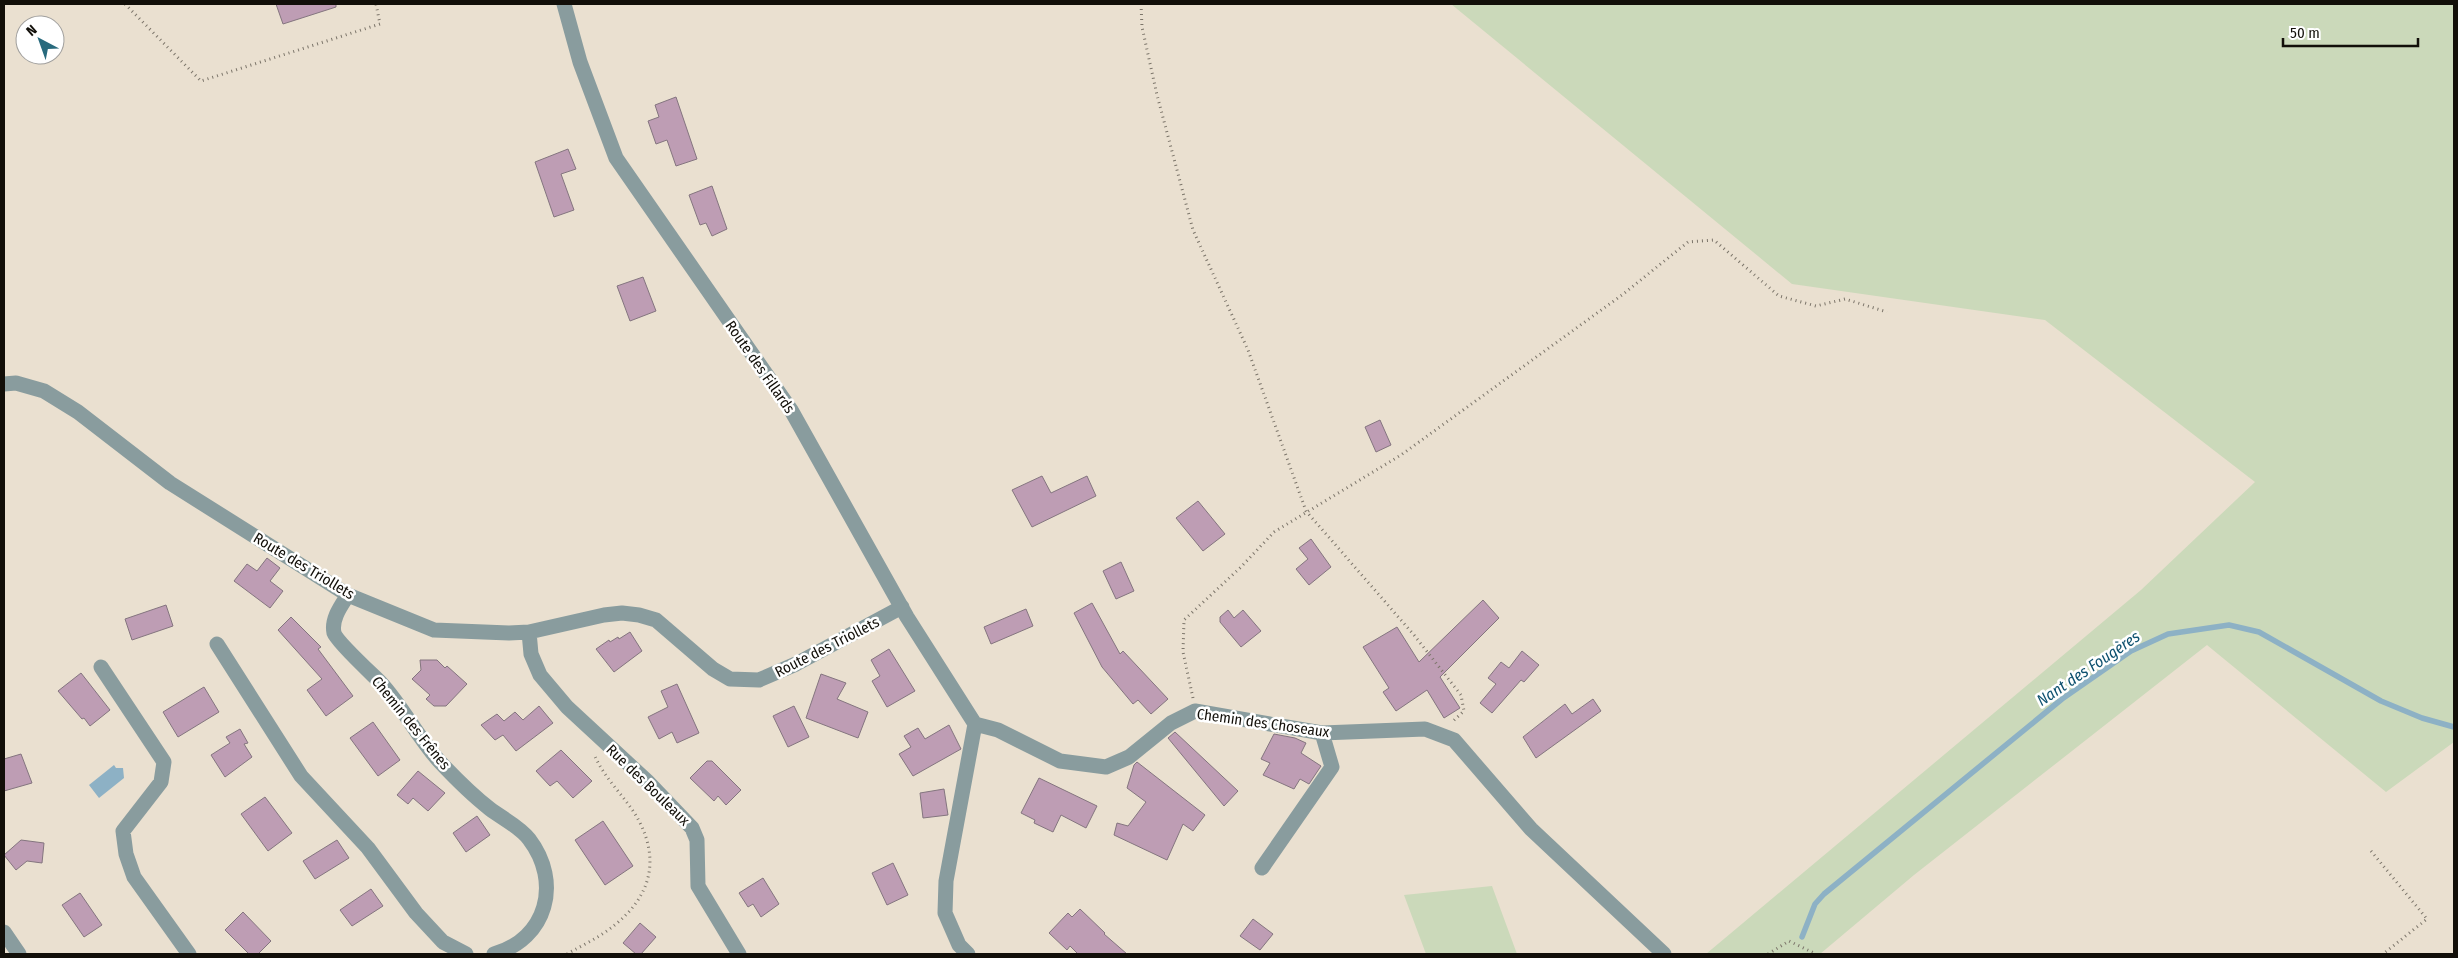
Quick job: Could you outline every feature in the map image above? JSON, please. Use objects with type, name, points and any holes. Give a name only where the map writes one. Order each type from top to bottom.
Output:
[{"type":"street","name":"Route des Fillards","points":[[564,4],[580,62],[616,158],[791,410],[902,607],[975,724]]},
{"type":"street","name":"Route des Triollets","points":[[4,384],[16,383],[44,391],[78,412],[170,483],[348,595],[434,630],[530,632],[604,615],[622,613],[639,615],[656,620],[713,669],[730,678],[759,680],[814,655],[902,607]]},
{"type":"street","name":"Chemin des Frênes","points":[[348,595],[334,621],[334,635],[383,685],[439,761],[476,798],[529,838],[544,867],[547,884],[546,904],[539,920],[516,945],[494,954]]},
{"type":"street","name":"Rue des Bouleaux","points":[[530,632],[531,654],[540,675],[597,736],[647,781],[692,828],[697,840],[698,886],[739,954]]},
{"type":"street","points":[[217,644],[301,776],[368,848],[416,913],[443,942],[466,954]]},
{"type":"street","points":[[101,667],[164,762],[161,782],[124,831],[126,854],[134,877],[189,954]]},
{"type":"street","name":"Chemin des Choseaux","points":[[975,724],[998,730],[1060,761],[1106,767],[1129,757],[1171,723],[1195,711],[1322,733],[1341,734],[1408,728],[1425,729],[1454,740],[1531,828],[1664,954]]},
{"type":"street","points":[[968,954],[959,945],[945,912],[946,881],[975,724]]},
{"type":"street","points":[[1262,868],[1332,767],[1322,733]]},
{"type":"street","points":[[4,932],[19,954]]},
{"type":"path","points":[[125,4],[201,81],[380,24],[376,4]]},
{"type":"path","points":[[1141,4],[1142,27],[1157,95],[1193,230],[1248,350],[1306,511],[1414,635],[1461,695],[1464,711],[1438,734]]},
{"type":"path","points":[[1195,711],[1183,652],[1184,620],[1241,567],[1274,532],[1400,455],[1622,295],[1688,242],[1714,240],[1779,296],[1816,306],[1845,299],[1887,312]]},
{"type":"path","points":[[567,954],[616,924],[634,905],[648,881],[651,869],[650,852],[639,821],[596,760],[593,752]]},
{"type":"path","points":[[2371,851],[2427,919],[2383,954]]},
{"type":"path","points":[[1768,954],[1789,941],[1816,954]]},
{"type":"green space","points":[[1451,4],[2454,4],[2454,742],[2386,792],[2207,645],[1914,875],[1820,954],[1706,954],[2141,590],[2255,482],[2045,320],[1792,284]]},
{"type":"green space","points":[[1492,886],[1517,954],[1426,954],[1404,895]]},
{"type":"water","points":[[114,765],[116,768],[123,768],[124,778],[99,798],[89,785]]},
{"type":"building","points":[[276,4],[336,4],[336,7],[283,24]]},
{"type":"building","points":[[676,97],[697,159],[676,166],[667,140],[656,144],[648,121],[659,117],[655,105]]},
{"type":"building","points":[[568,149],[576,169],[561,174],[574,210],[554,217],[535,162]]},
{"type":"building","points":[[712,186],[727,229],[712,236],[706,223],[700,225],[689,195]]},
{"type":"building","points":[[643,277],[656,311],[630,321],[617,286]]},
{"type":"building","points":[[1380,420],[1391,445],[1376,452],[1365,427]]},
{"type":"building","points":[[1042,476],[1051,493],[1087,476],[1096,496],[1032,527],[1012,490]]},
{"type":"building","points":[[1198,501],[1225,534],[1203,551],[1176,518]]},
{"type":"building","points":[[1311,539],[1331,567],[1309,585],[1296,569],[1308,559],[1299,548]]},
{"type":"building","points":[[267,558],[280,568],[270,581],[283,591],[270,608],[234,581],[247,564],[257,571]]},
{"type":"building","points":[[1121,562],[1134,591],[1116,599],[1103,571]]},
{"type":"building","points":[[1483,600],[1499,618],[1440,677],[1460,708],[1444,718],[1427,690],[1396,711],[1383,692],[1389,688],[1363,647],[1397,627],[1419,662]]},
{"type":"building","points":[[1092,603],[1120,654],[1123,651],[1168,699],[1151,714],[1138,700],[1133,704],[1102,667],[1074,613]]},
{"type":"building","points":[[166,605],[173,626],[132,640],[125,619]]},
{"type":"building","points":[[1026,609],[1033,626],[991,644],[984,627]]},
{"type":"building","points":[[1228,610],[1234,618],[1243,610],[1261,631],[1241,647],[1220,622],[1220,617]]},
{"type":"building","points":[[291,617],[321,647],[318,649],[353,696],[326,716],[307,690],[322,679],[278,630]]},
{"type":"building","points":[[630,632],[642,651],[614,672],[596,649],[609,640],[610,642],[618,637],[619,639]]},
{"type":"building","points":[[889,649],[915,691],[887,707],[872,681],[880,676],[871,660]]},
{"type":"building","points":[[1522,651],[1539,665],[1524,682],[1521,680],[1492,713],[1480,703],[1496,684],[1488,678],[1501,662],[1509,668]]},
{"type":"building","points":[[420,660],[437,660],[445,668],[447,666],[467,684],[446,706],[434,706],[426,699],[430,695],[412,679],[421,670]]},
{"type":"building","points":[[81,673],[110,710],[90,726],[58,691]]},
{"type":"building","points":[[821,674],[846,683],[837,699],[868,712],[858,738],[806,718]]},
{"type":"building","points":[[677,684],[699,733],[677,743],[672,732],[659,739],[648,717],[668,707],[661,691]]},
{"type":"building","points":[[204,687],[219,712],[178,737],[163,712]]},
{"type":"building","points":[[1593,699],[1601,711],[1536,758],[1523,737],[1565,704],[1572,714]]},
{"type":"building","points":[[539,706],[553,723],[516,751],[503,735],[495,740],[481,725],[497,714],[504,721],[515,712],[523,720]]},
{"type":"building","points":[[794,706],[809,737],[788,747],[773,716]]},
{"type":"building","points":[[373,722],[400,760],[378,776],[350,738]]},
{"type":"building","points":[[949,725],[961,749],[913,776],[899,754],[911,747],[904,736],[918,728],[925,739]]},
{"type":"building","points":[[240,729],[248,743],[244,744],[252,757],[225,777],[211,755],[230,743],[226,737]]},
{"type":"building","points":[[1175,732],[1238,791],[1224,806],[1168,738]]},
{"type":"building","points":[[1274,734],[1295,738],[1306,743],[1301,753],[1321,766],[1309,784],[1300,779],[1294,789],[1263,775],[1270,763],[1261,759]]},
{"type":"building","points":[[561,750],[592,781],[573,798],[557,781],[550,786],[536,771]]},
{"type":"building","points":[[21,754],[32,783],[4,791],[4,759]]},
{"type":"building","points":[[707,761],[712,761],[741,790],[726,805],[718,796],[714,801],[690,778]]},
{"type":"building","points":[[1137,762],[1205,815],[1193,831],[1183,824],[1167,860],[1114,835],[1117,823],[1128,826],[1146,802],[1127,788],[1134,765]]},
{"type":"building","points":[[418,771],[445,793],[428,811],[413,798],[408,804],[397,795]]},
{"type":"building","points":[[1039,778],[1097,806],[1086,828],[1061,815],[1053,832],[1034,823],[1035,820],[1021,813]]},
{"type":"building","points":[[944,789],[948,815],[923,818],[920,793]]},
{"type":"building","points":[[265,797],[292,833],[268,851],[241,814]]},
{"type":"building","points":[[477,816],[490,835],[466,852],[453,833]]},
{"type":"building","points":[[603,821],[633,866],[605,885],[575,840]]},
{"type":"building","points":[[21,840],[44,843],[42,863],[27,861],[16,870],[4,855]]},
{"type":"building","points":[[337,840],[349,858],[315,879],[303,861]]},
{"type":"building","points":[[893,863],[908,895],[887,905],[872,873]]},
{"type":"building","points":[[763,878],[779,904],[761,917],[753,904],[748,907],[739,893]]},
{"type":"building","points":[[371,889],[383,906],[352,926],[340,910]]},
{"type":"building","points":[[80,893],[102,925],[84,937],[62,905]]},
{"type":"building","points":[[1080,909],[1127,954],[1078,954],[1070,946],[1067,950],[1049,933],[1068,913],[1072,917]]},
{"type":"building","points":[[243,912],[271,941],[258,954],[249,954],[225,930]]},
{"type":"building","points":[[1253,919],[1273,934],[1260,950],[1240,936]]},
{"type":"building","points":[[640,923],[656,937],[641,954],[636,954],[623,943]]},
{"type":"waterway","name":"Nant des Fougères","points":[[1802,937],[1815,904],[1824,894],[2062,699],[2131,651],[2168,634],[2229,625],[2259,632],[2381,701],[2422,718],[2454,727]]}]
